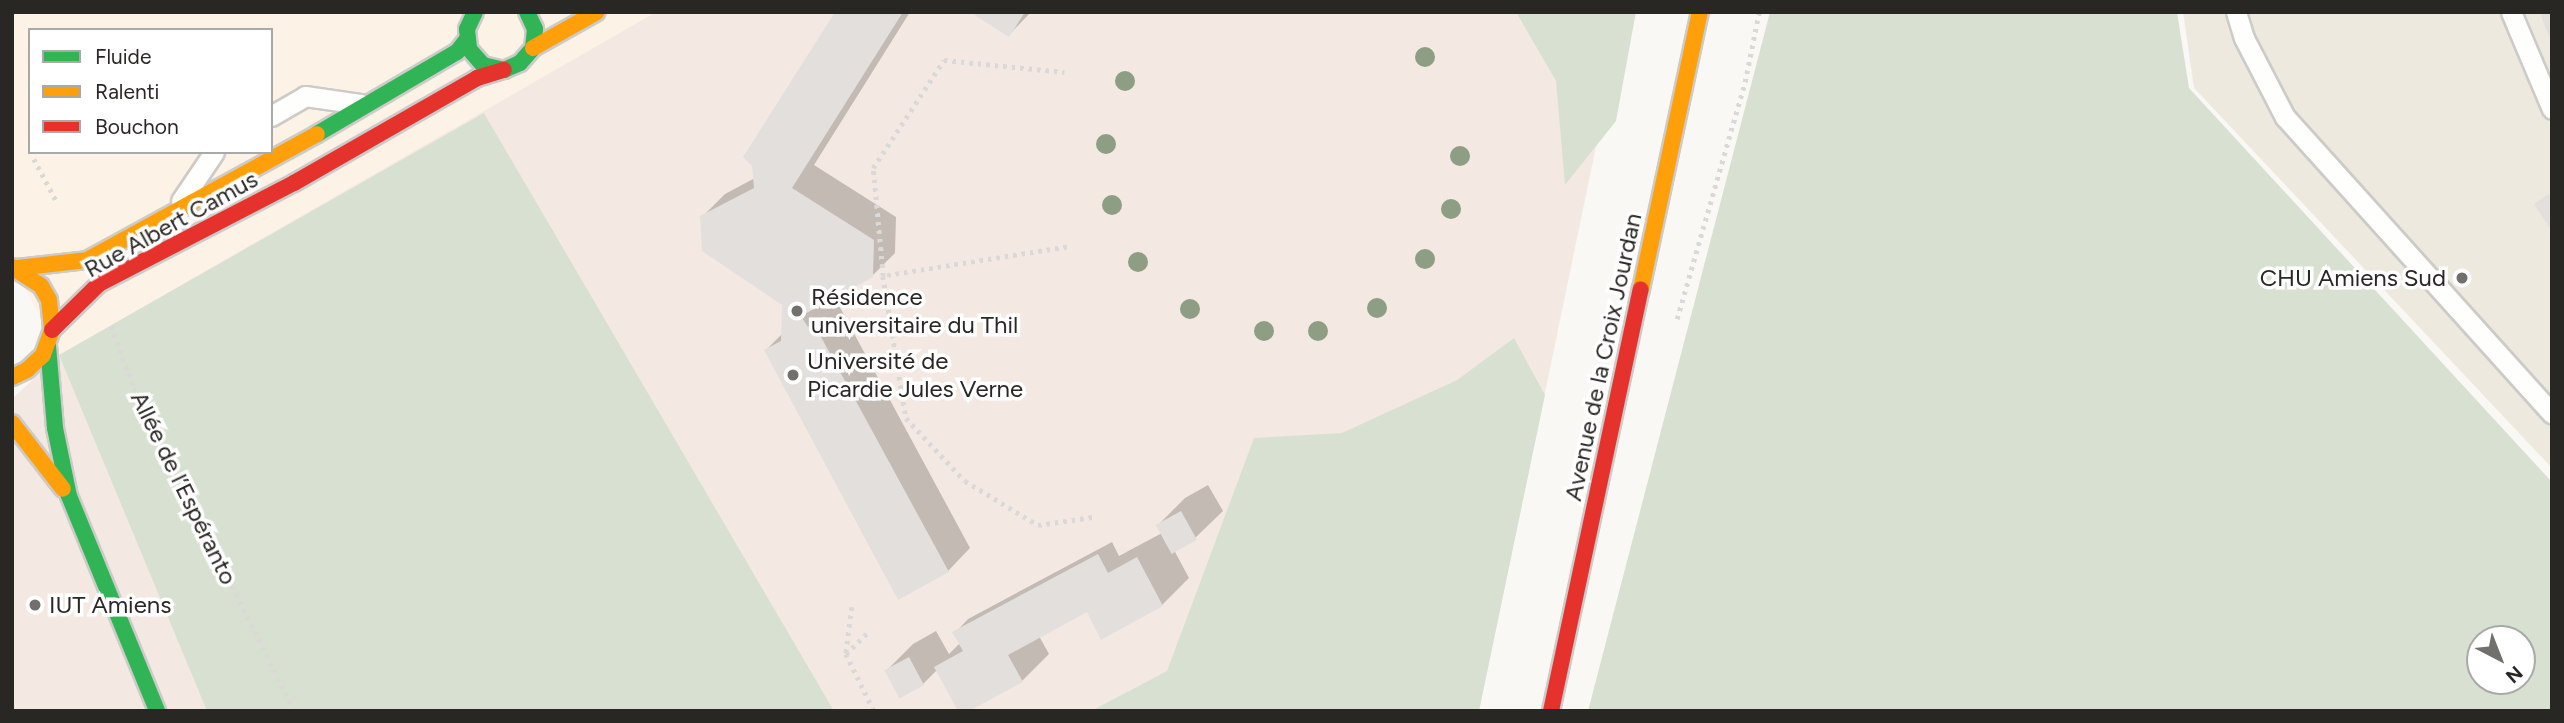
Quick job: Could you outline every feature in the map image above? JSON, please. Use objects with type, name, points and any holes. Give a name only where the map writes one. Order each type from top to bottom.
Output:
[{"type":"street","points":[[475,12],[467,29],[467,39],[475,58],[493,69],[504,70]]},
{"type":"street","points":[[527,12],[535,29],[533,47]]},
{"type":"street","points":[[533,47],[597,12]]},
{"type":"street","name":"Avenue de la Croix Jourdan","points":[[1552,711],[1700,12]]},
{"type":"street","name":"Rue Albert Camus","points":[[15,267],[87,260],[369,105],[457,52],[467,39]]},
{"type":"street","name":"Rue Albert Camus","points":[[12,377],[36,363],[50,338],[99,284],[306,177],[477,78],[520,63],[533,47]]},
{"type":"street","points":[[15,267],[41,286],[49,300],[55,428],[69,496],[157,711]]},
{"type":"street","points":[[12,423],[69,496]]},
{"type":"lane","points":[[2236,12],[2245,38],[2285,117],[2552,415]]},
{"type":"lane","points":[[2511,12],[2552,109]]},
{"type":"lane","points":[[273,115],[305,96],[369,105]]},
{"type":"lane","points":[[174,214],[185,193],[213,154]]},
{"type":"path","points":[[1675,328],[1745,82],[1759,12]]},
{"type":"path","points":[[1064,72],[944,60],[873,168],[883,276],[906,418],[965,481],[1038,525],[1092,517]]},
{"type":"path","points":[[34,159],[57,202]]},
{"type":"path","points":[[883,276],[1067,247]]},
{"type":"path","name":"Allée de l’Espéranto","points":[[99,284],[134,388],[294,711]]},
{"type":"path","points":[[852,607],[846,654],[874,711]]},
{"type":"path","points":[[846,654],[867,634]]},
{"type":"shaded area","points":[[12,12],[656,12],[59,355],[12,262]]},
{"type":"shaded area","name":"Université de Picardie Jules Verne","points":[[656,12],[1624,12],[1479,711],[12,711],[12,399],[59,355]]},
{"type":"shaded area","name":"CHU Amiens Sud","points":[[2183,12],[2552,12],[2552,468],[2194,88]]},
{"type":"green space","points":[[1516,12],[1636,12],[1616,121],[1565,185],[1556,81]]},
{"type":"green space","points":[[1770,12],[2177,12],[2189,88],[2552,482],[2552,711],[1588,711]]},
{"type":"green space","points":[[484,113],[834,711],[207,711],[59,355]]},
{"type":"green space","points":[[1514,338],[1545,395],[1479,711],[1091,711],[1167,671],[1254,438],[1342,433],[1457,380]]},
{"type":"building","name":"Résidence universitaire du Thil","points":[[835,12],[903,12],[792,188],[874,240],[873,277],[801,316],[808,327],[814,324],[949,572],[898,600],[764,350],[781,341],[782,305],[702,251],[700,216],[754,188],[752,166],[743,157]]},
{"type":"building","points":[[970,12],[1025,12],[1009,37]]},
{"type":"building","points":[[2540,12],[2552,12],[2552,43],[2544,24]]},
{"type":"building","points":[[2548,194],[2552,199],[2552,231],[2534,204]]},
{"type":"building","points":[[1181,511],[1197,540],[1172,554],[1156,525]]},
{"type":"building","points":[[1098,554],[1108,573],[1137,557],[1163,606],[1101,640],[1087,612],[1008,655],[1023,682],[969,711],[958,711],[934,667],[963,651],[952,632]]},
{"type":"building","points":[[909,657],[924,685],[899,698],[884,670]]},
{"type":"traffic: fast","points":[[475,12],[467,29],[469,49],[483,65],[504,70],[520,63],[533,48],[535,29],[527,12]]},
{"type":"traffic: fast","points":[[317,134],[457,52],[467,39]]},
{"type":"traffic: fast","points":[[48,346],[55,428],[69,496],[157,711]]},
{"type":"traffic: slow","points":[[533,48],[597,12]]},
{"type":"traffic: slow","points":[[1641,289],[1700,12]]},
{"type":"traffic: slow","points":[[17,268],[87,260],[317,134]]},
{"type":"traffic: slow","points":[[12,267],[41,286],[49,300],[52,330],[43,355],[27,370],[12,377]]},
{"type":"traffic: slow","points":[[12,423],[63,489]]},
{"type":"traffic: jam","points":[[52,330],[99,284],[294,183],[477,78],[504,70]]},
{"type":"traffic: jam","points":[[1551,711],[1641,289]]},
{"type":"place","name":"CHU Amiens Sud","points":[[2462,278]]},
{"type":"place","name":"Résidence universitaire du Thil","points":[[797,311]]},
{"type":"place","name":"Université de Picardie Jules Verne","points":[[793,375]]},
{"type":"place","name":"IUT Amiens","points":[[35,605]]}]
